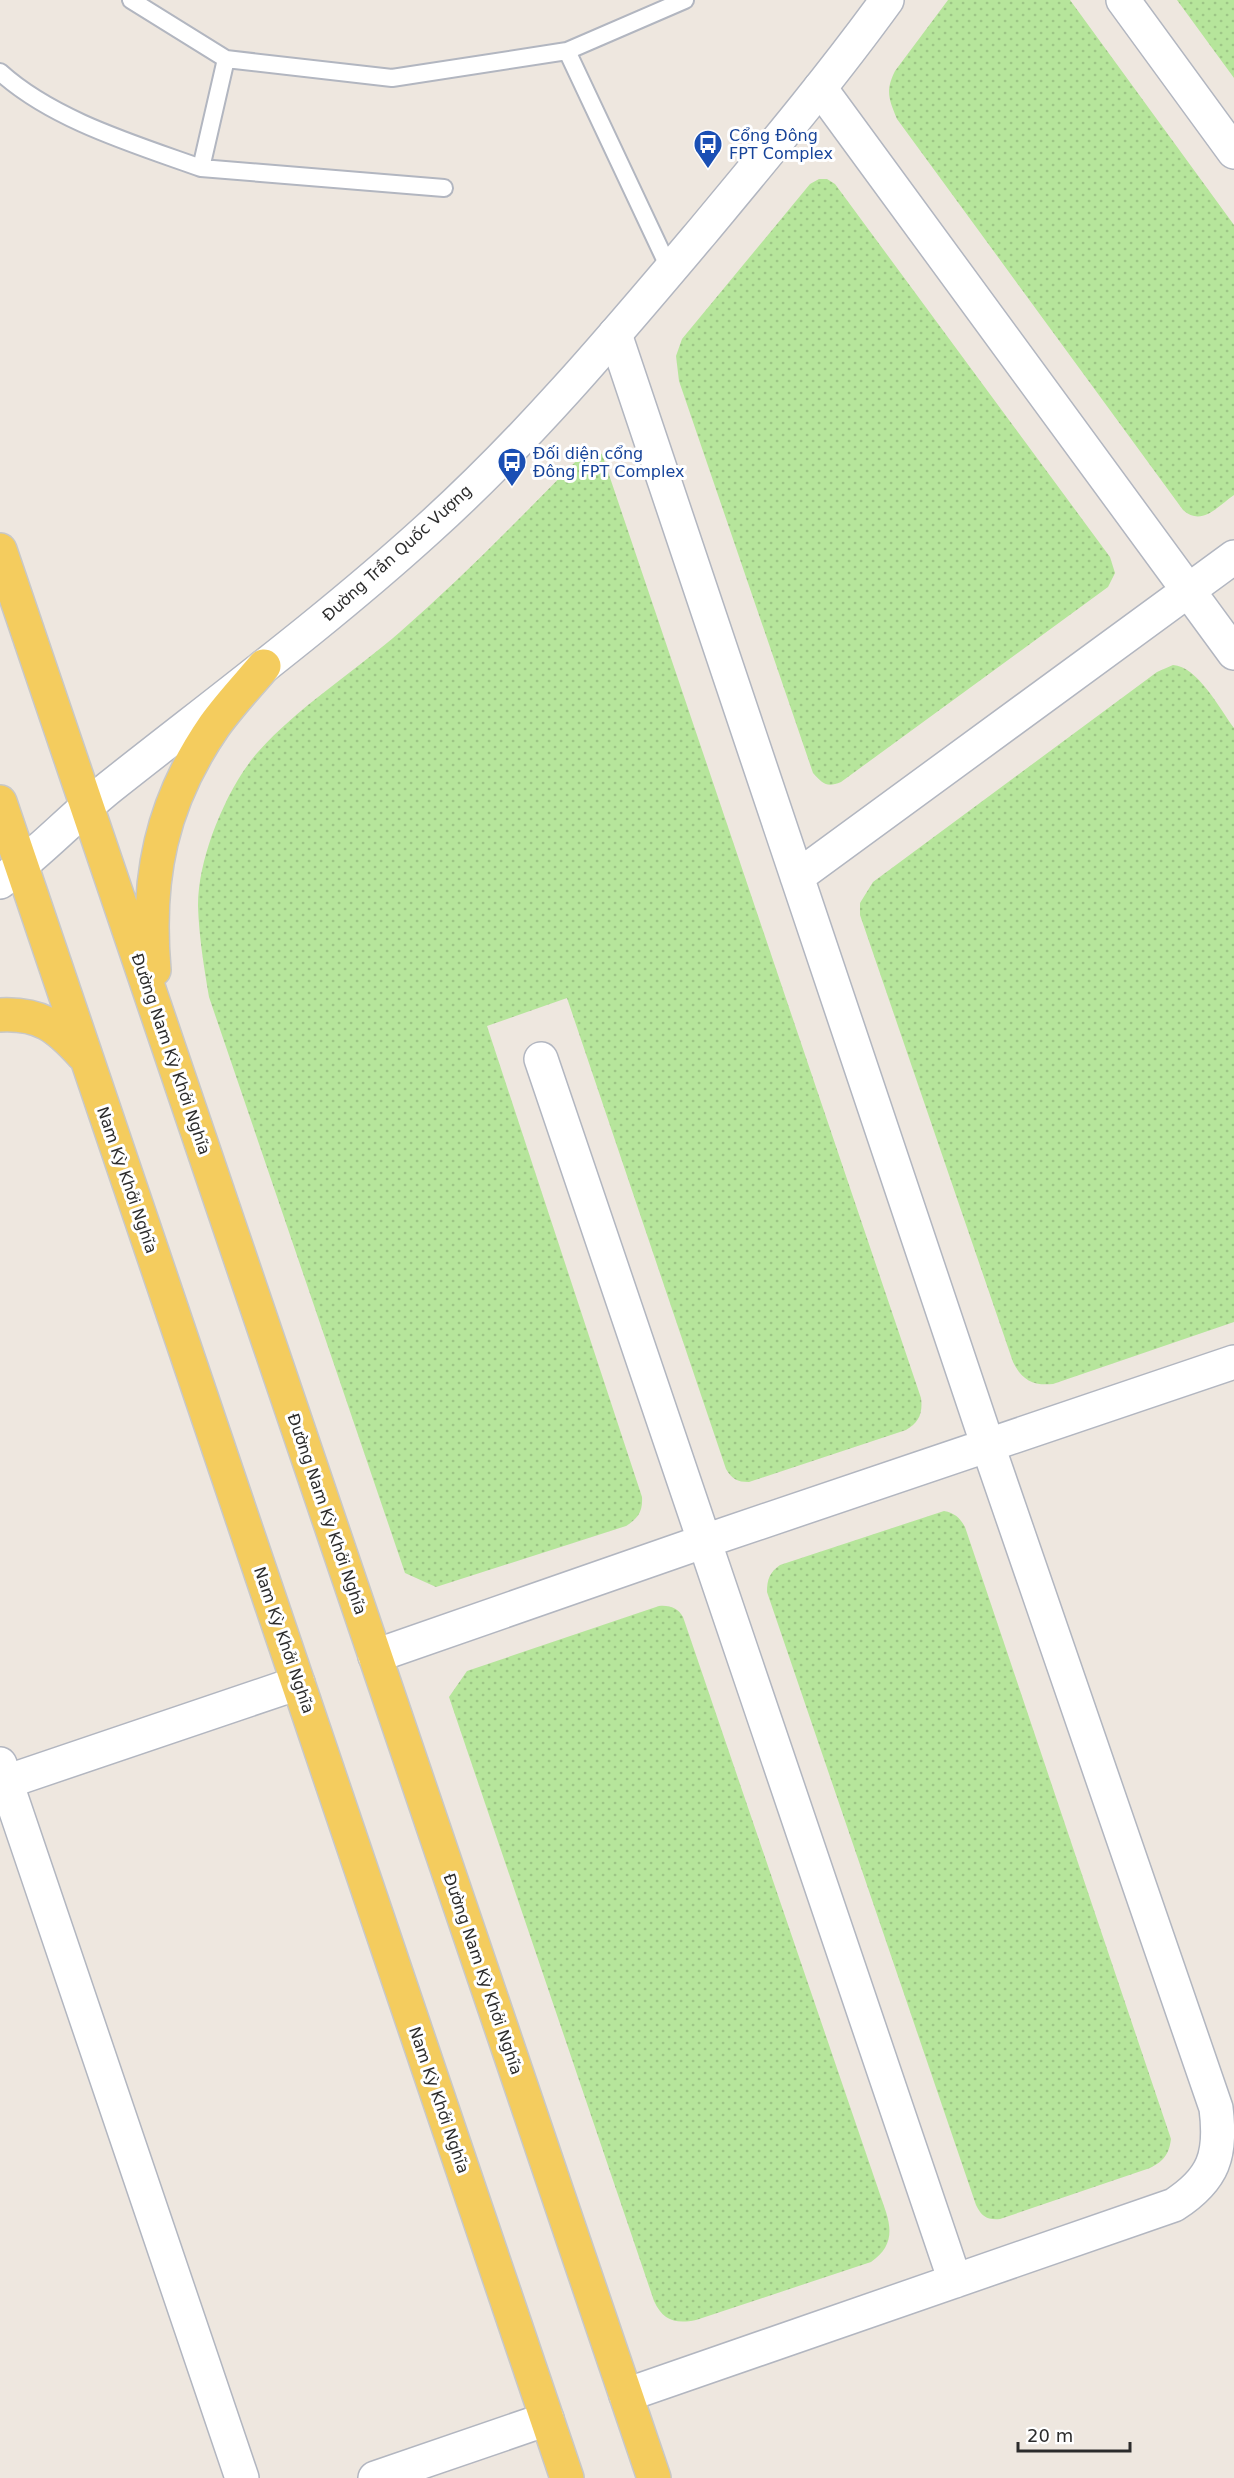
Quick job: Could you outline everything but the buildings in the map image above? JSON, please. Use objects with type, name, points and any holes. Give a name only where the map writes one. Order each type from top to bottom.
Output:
[{"type":"main road","name":"Đường Nam Kỳ Khởi Nghĩa","points":[[0,550],[654,2478]]},
{"type":"main road","points":[[159,1019],[151,900],[156,860],[166,824],[195,758],[215,726],[264,666]]},
{"type":"main road","name":"Nam Kỳ Khởi Nghĩa","points":[[0,802],[11,874],[85,1057],[567,2478]]},
{"type":"main road","points":[[0,1014],[19,1014],[43,1020],[65,1034],[85,1057]]},
{"type":"street","name":"Đường Trần Quốc Vượng","points":[[11,874],[86,806],[264,666],[376,575],[430,527],[541,416],[615,334],[820,88],[887,0]]},
{"type":"street","points":[[1123,0],[1234,152]]},
{"type":"street","points":[[820,88],[1234,653]]},
{"type":"street","points":[[615,334],[988,1446],[1216,2108],[1219,2134],[1216,2157],[1207,2177],[1192,2193],[1174,2205],[626,2395]]},
{"type":"street","points":[[797,877],[1234,557]]},
{"type":"street","points":[[541,1059],[955,2281]]},
{"type":"street","points":[[375,1656],[705,1541],[1234,1362]]},
{"type":"street","points":[[242,2478],[2,1777],[298,1683]]},
{"type":"street","points":[[375,2478],[547,2419]]},
{"type":"lane","points":[[131,0],[226,59],[392,78],[567,51],[685,0]]},
{"type":"lane","points":[[567,51],[670,270]]},
{"type":"lane","points":[[201,168],[226,59]]},
{"type":"lane","points":[[0,72],[20,90],[98,130],[201,168],[444,188]]},
{"type":"green space","points":[[948,0],[1070,0],[1234,225],[1234,495],[1210,513],[1197,516],[1190,515],[1183,510],[897,119],[889,95],[895,71]]},
{"type":"green space","points":[[1177,0],[1234,0],[1234,78]]},
{"type":"green space","points":[[819,179],[827,179],[835,184],[1110,557],[1115,573],[1108,587],[841,782],[832,785],[823,782],[813,773],[679,381],[676,356],[682,339],[810,184]]},
{"type":"green space","points":[[592,449],[602,454],[921,1398],[921,1408],[917,1421],[906,1430],[749,1482],[733,1478],[726,1469],[567,998],[487,1026],[642,1497],[642,1506],[639,1514],[626,1526],[436,1587],[405,1573],[209,997],[199,929],[199,888],[206,852],[221,813],[237,781],[258,752],[291,720],[424,610],[586,451]]},
{"type":"green space","points":[[1173,665],[1182,667],[1199,680],[1234,728],[1234,1322],[1053,1384],[1034,1383],[1020,1373],[1013,1362],[860,915],[860,903],[873,882],[1157,672]]},
{"type":"green space","points":[[944,1511],[957,1516],[965,1527],[1171,2139],[1165,2156],[1150,2168],[1000,2219],[985,2217],[976,2205],[767,1592],[770,1576],[780,1565]]},
{"type":"green space","points":[[659,1606],[673,1608],[683,1617],[886,2212],[889,2227],[886,2246],[871,2262],[696,2320],[682,2322],[666,2317],[654,2301],[449,1697],[467,1671]]},
{"type":"place","name":"Cổng Đông FPT Complex","points":[[708,170]]},
{"type":"place","name":"Đối diện cổng Đông FPT Complex","points":[[512,488]]}]
